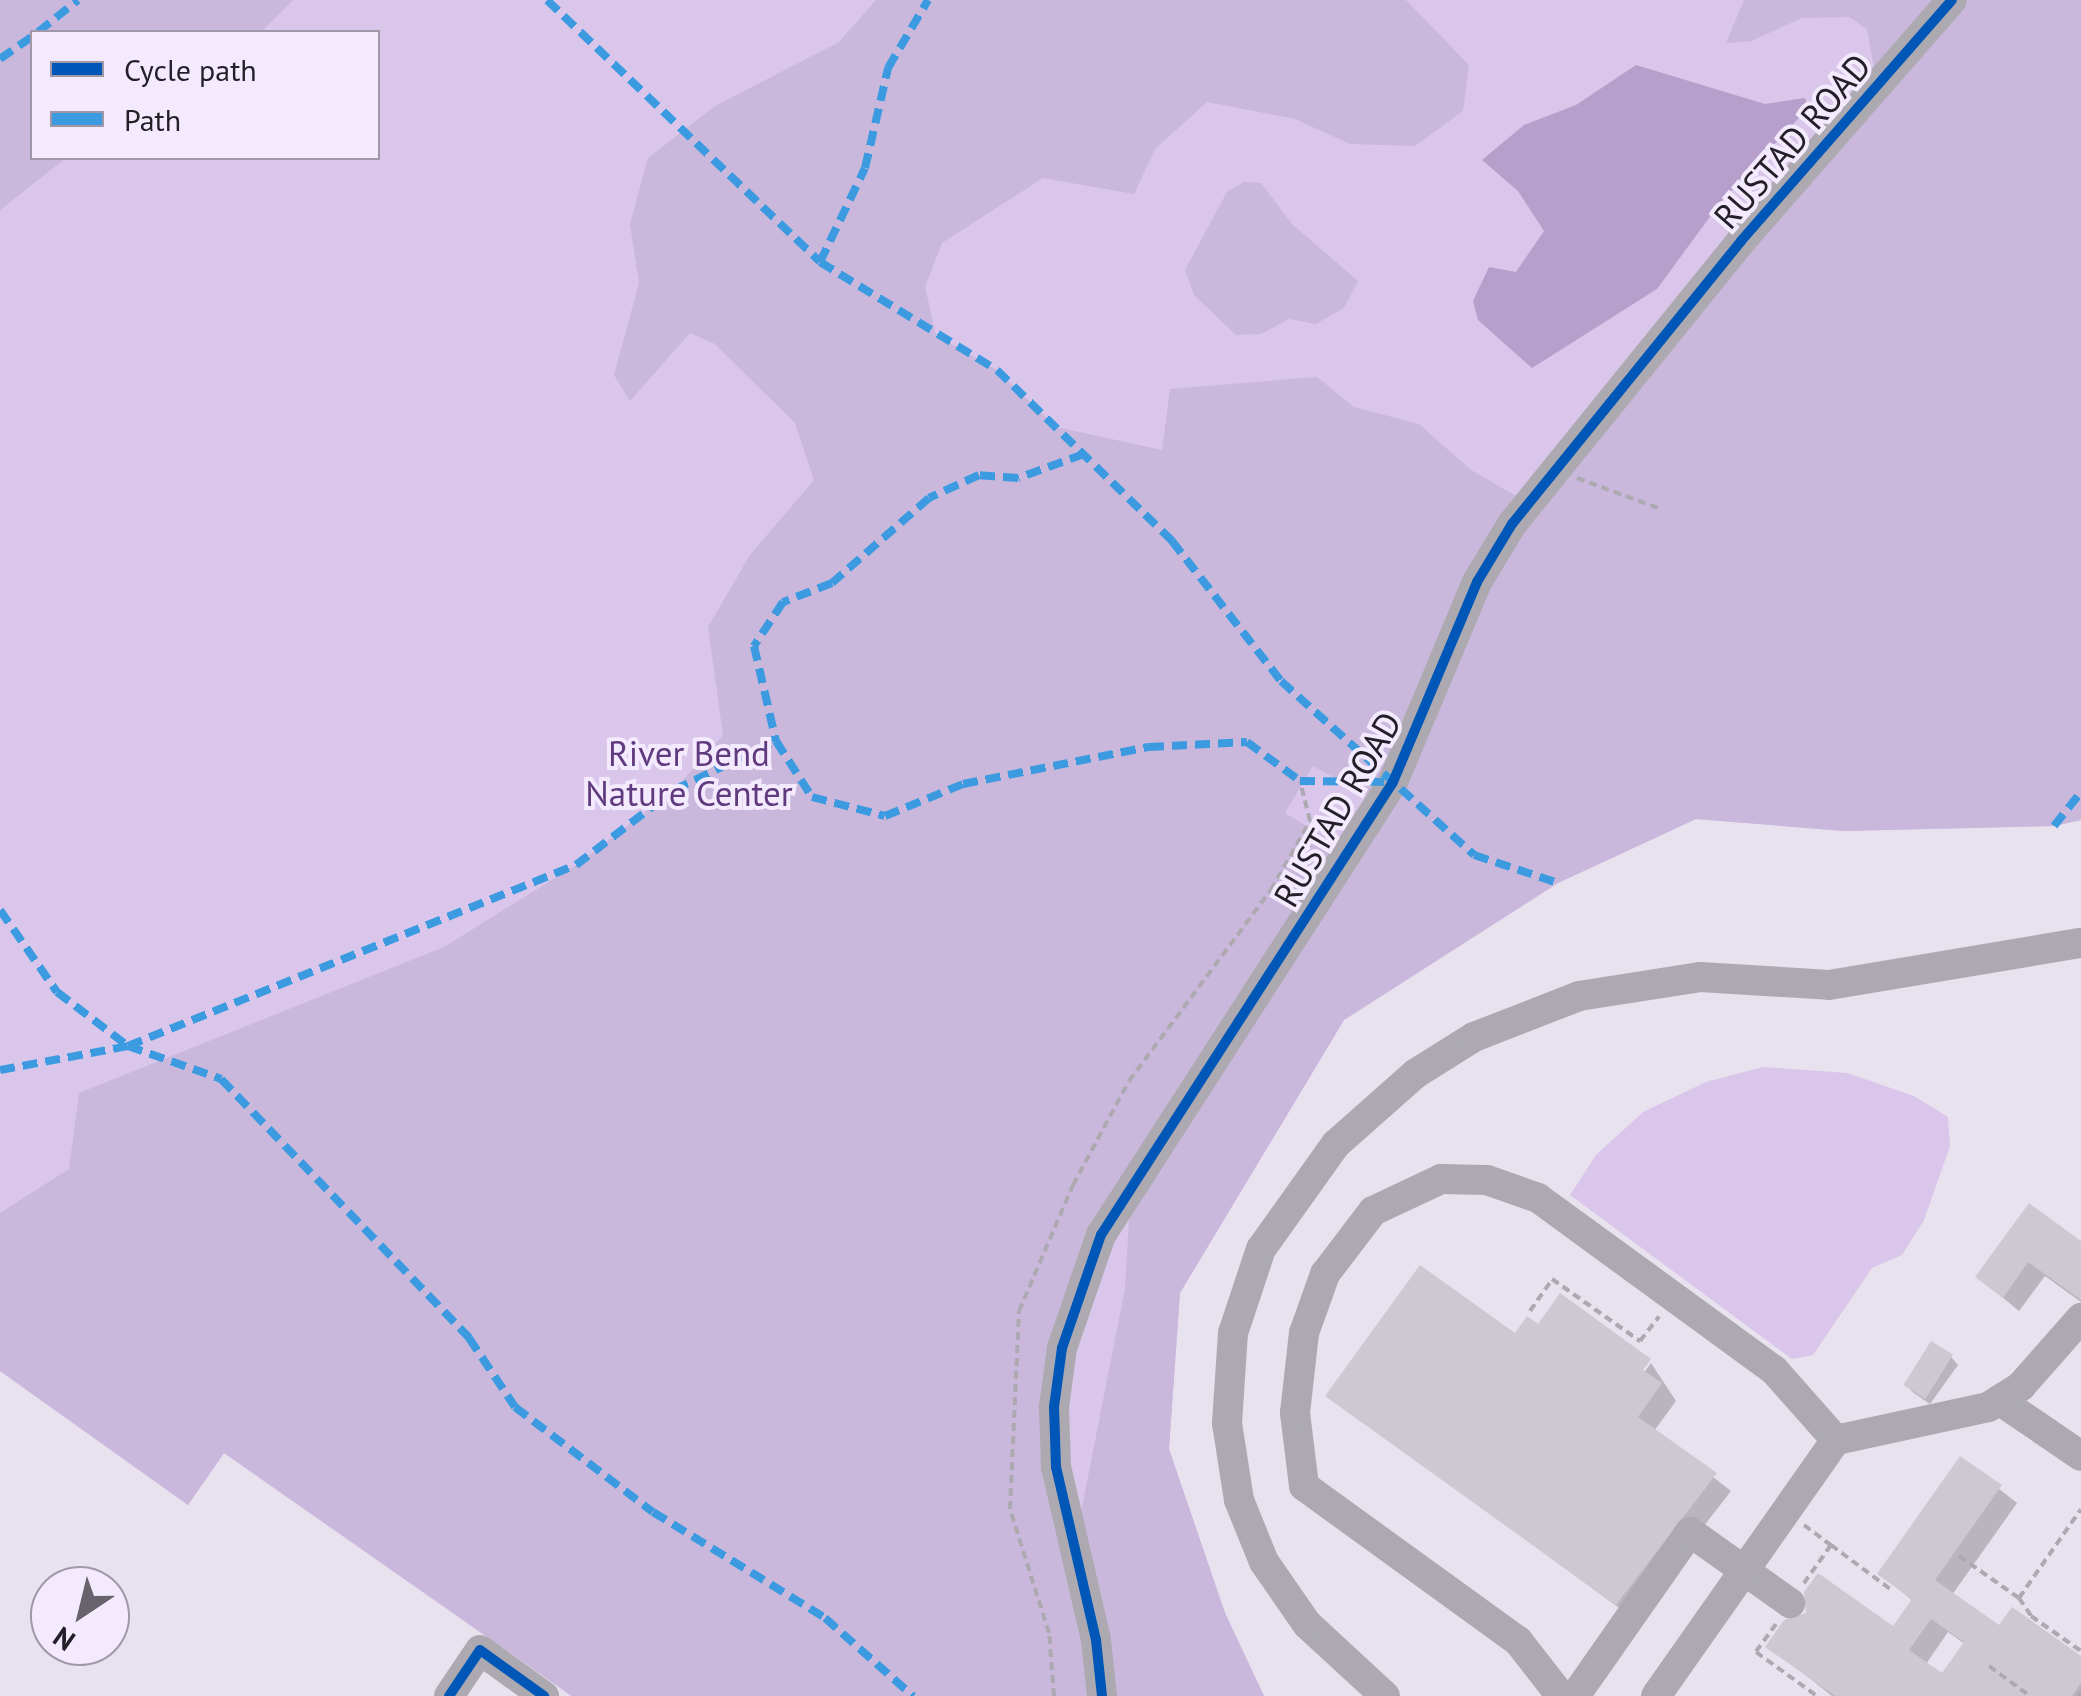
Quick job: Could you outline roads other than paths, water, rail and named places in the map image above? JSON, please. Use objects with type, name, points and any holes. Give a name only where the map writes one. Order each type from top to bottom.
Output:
[{"type":"street","name":"RUSTAD ROAD","points":[[1102,1696],[1096,1640],[1056,1467],[1057,1387],[1077,1291],[1132,1184],[1392,782],[1478,582],[1554,470],[1741,241],[1952,0]]},
{"type":"street","points":[[1385,1696],[1307,1624],[1264,1562],[1239,1500],[1227,1423],[1233,1333],[1261,1249],[1336,1144],[1415,1074],[1474,1037],[1579,996],[1700,977],[1830,985],[2081,943]]},
{"type":"street","points":[[1561,1696],[1518,1641],[1304,1486],[1296,1412],[1308,1317],[1325,1274],[1366,1219],[1396,1196],[1452,1178],[1487,1180],[1538,1198],[1774,1370],[1836,1440]]},
{"type":"street","points":[[1656,1696],[1836,1440],[1960,1416],[1999,1400],[2021,1386],[2081,1318]]},
{"type":"street","points":[[1999,1400],[2081,1456]]},
{"type":"street","points":[[1576,1696],[1690,1532],[1790,1603]]},
{"type":"street","points":[[449,1696],[480,1650],[544,1696]]},
{"type":"park label","name":"River Bend Nature Center","points":[[689,773]]}]
